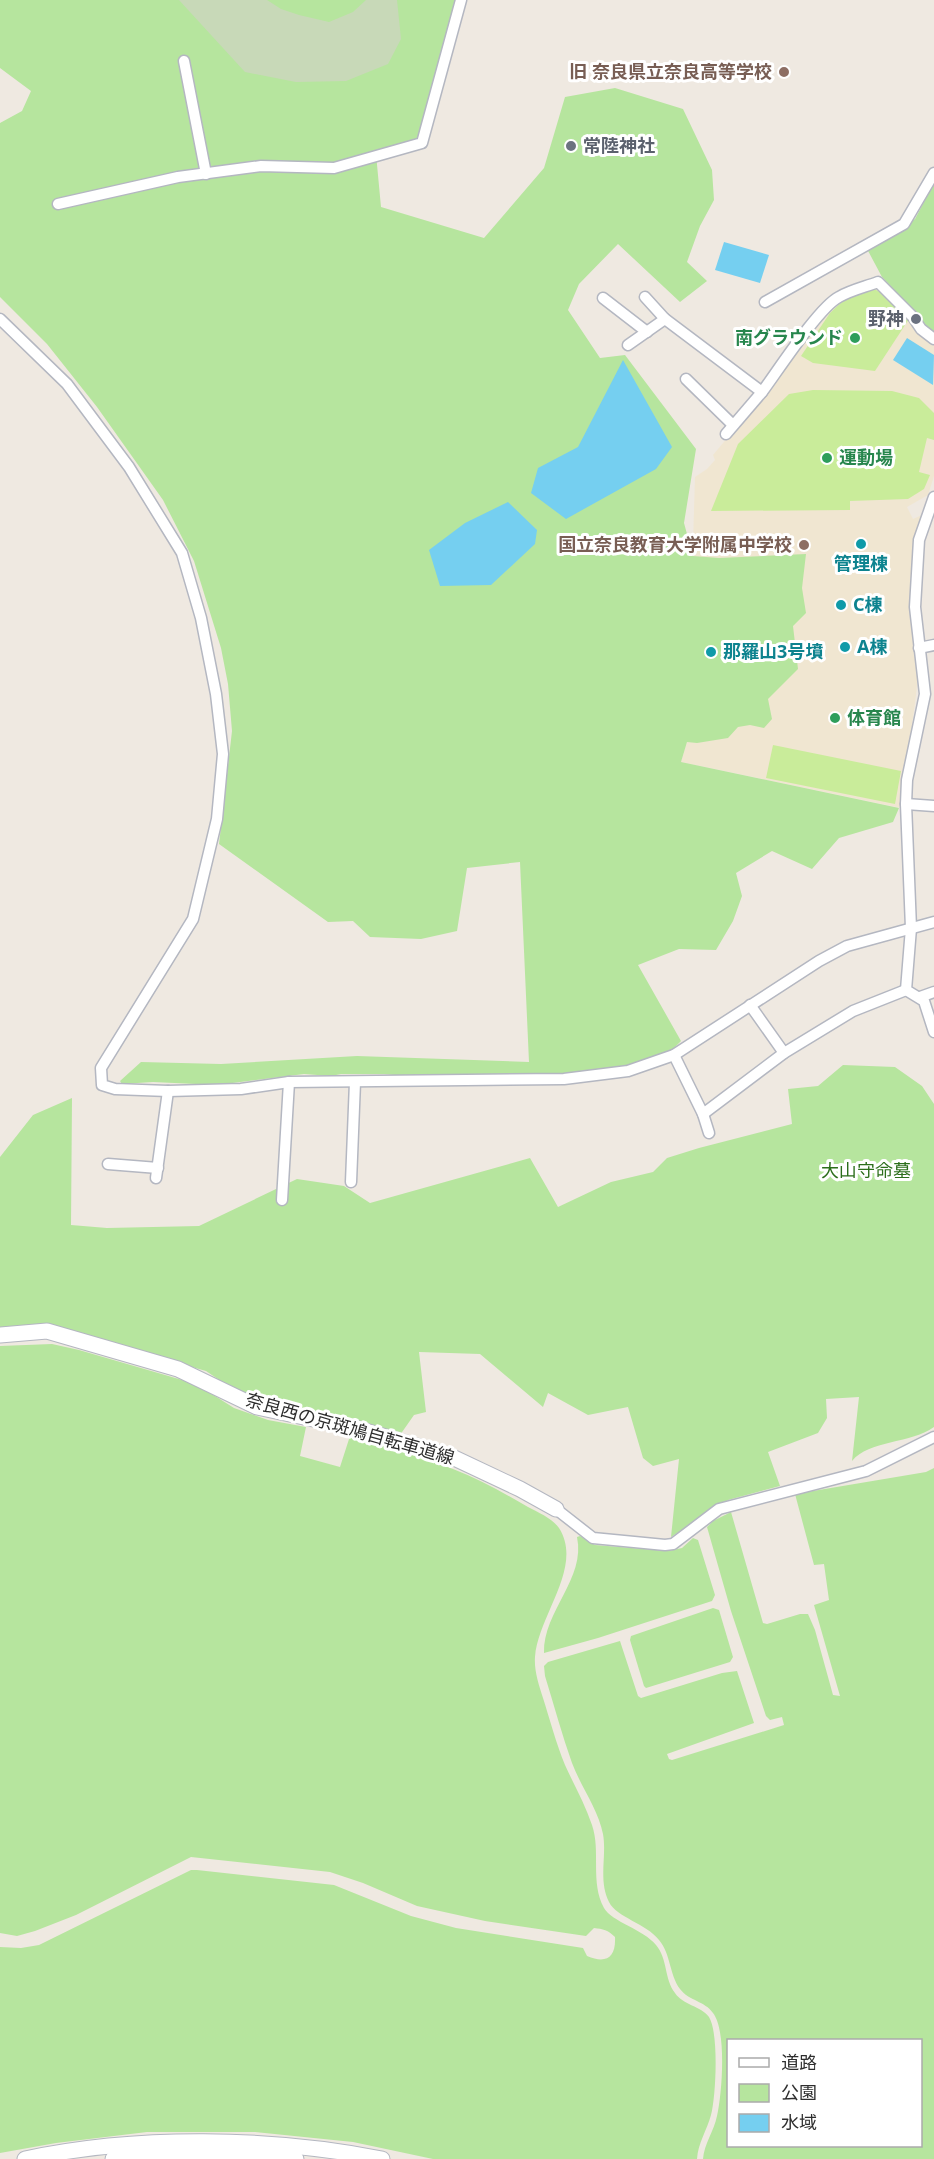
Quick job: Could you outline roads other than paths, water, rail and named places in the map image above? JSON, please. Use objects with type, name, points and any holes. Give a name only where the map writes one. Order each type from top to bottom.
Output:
[{"type":"main road","name":"奈良西の京斑鳩自転車道線","points":[[0,1335],[47,1331],[178,1369],[257,1407],[355,1428],[450,1456],[520,1488],[556,1509]]},
{"type":"main road","points":[[25,2159],[85,2149],[202,2142],[253,2143],[318,2149],[382,2159]]},
{"type":"main road","points":[[113,2159],[188,2154],[296,2159]]},
{"type":"street","points":[[57,204],[178,177],[261,166],[334,168],[422,143],[461,0]]},
{"type":"street","points":[[184,61],[206,174]]},
{"type":"street","points":[[765,302],[904,224],[934,173]]},
{"type":"street","points":[[686,379],[729,430],[762,392],[824,309],[837,297],[878,282],[913,317],[921,329],[934,339]]},
{"type":"street","points":[[603,297],[647,332]]},
{"type":"street","points":[[645,297],[664,319],[762,392]]},
{"type":"street","points":[[0,319],[67,384],[129,467],[182,553],[201,618],[216,694],[223,754],[217,819],[193,919],[101,1068],[102,1085],[115,1089],[168,1091],[241,1089],[289,1082],[564,1079],[628,1071],[674,1055],[819,961],[847,946],[934,922]]},
{"type":"street","points":[[628,345],[664,319]]},
{"type":"street","points":[[906,990],[911,928],[907,780],[925,694],[915,607],[919,540],[934,497]]},
{"type":"street","points":[[920,648],[934,645]]},
{"type":"street","points":[[906,804],[934,806]]},
{"type":"street","points":[[704,1114],[784,1053],[853,1011],[906,990],[924,1000],[934,1032]]},
{"type":"street","points":[[920,997],[934,993]]},
{"type":"street","points":[[750,1005],[784,1053]]},
{"type":"street","points":[[674,1055],[704,1114],[709,1133]]},
{"type":"street","points":[[282,1200],[289,1082]]},
{"type":"street","points":[[351,1182],[355,1082]]},
{"type":"street","points":[[108,1164],[157,1173],[168,1091]]},
{"type":"street","points":[[556,1509],[593,1538],[673,1544],[719,1509],[866,1471],[934,1437]]},
{"type":"water","points":[[724,242],[769,255],[760,283],[715,270]]},
{"type":"water","points":[[907,338],[934,355],[933,385],[893,360]]},
{"type":"water","points":[[623,360],[672,447],[656,469],[566,519],[531,493],[538,468],[578,447]]},
{"type":"water","points":[[508,502],[537,530],[535,544],[491,585],[440,586],[429,550],[465,523]]},
{"type":"place","name":"旧 奈良県立奈良高等学校","points":[[784,72]]},
{"type":"place","name":"常陸神社","points":[[571,146]]},
{"type":"place","name":"野神","points":[[916,319]]},
{"type":"place","name":"南グラウンド","points":[[855,338]]},
{"type":"place","name":"運動場","points":[[827,458]]},
{"type":"place","name":"管理棟","points":[[861,544]]},
{"type":"place","name":"国立奈良教育大学附属中学校","points":[[804,545]]},
{"type":"place","name":"C棟","points":[[841,605]]},
{"type":"place","name":"A棟","points":[[845,647]]},
{"type":"place","name":"那羅山3号墳","points":[[711,652]]},
{"type":"place","name":"体育館","points":[[835,718]]},
{"type":"park label","name":"大山守命墓","points":[[866,1171]]}]
